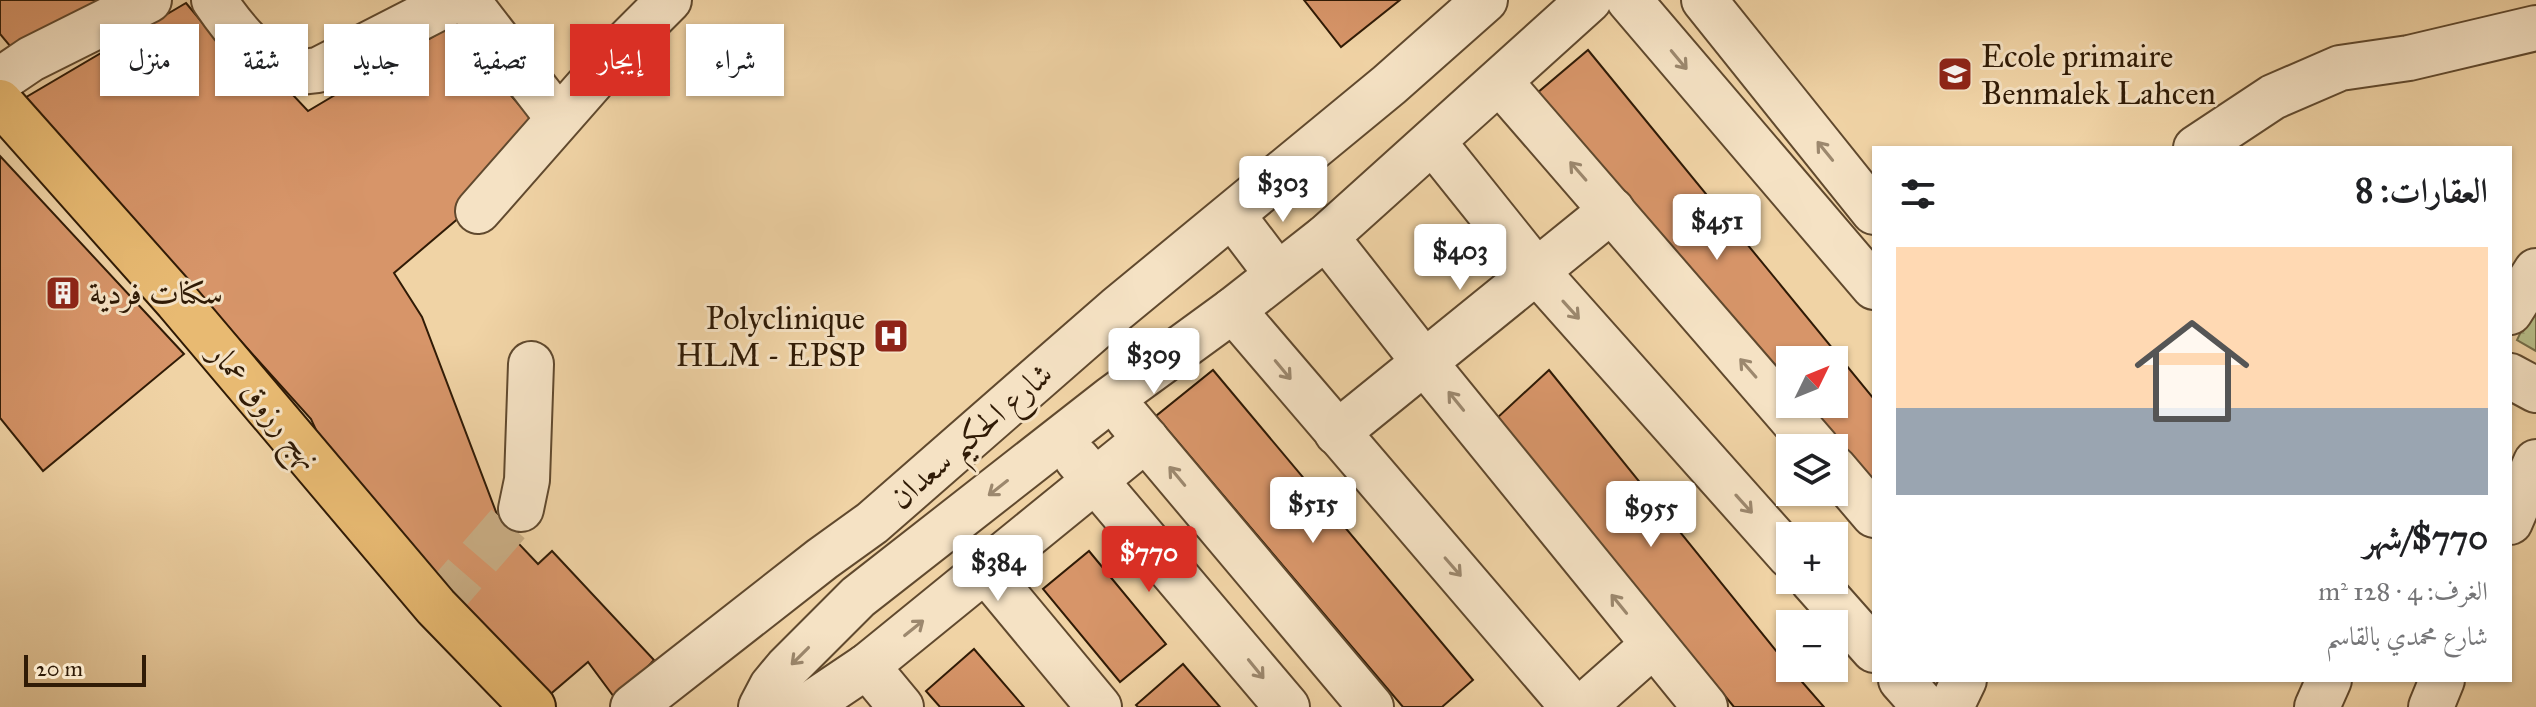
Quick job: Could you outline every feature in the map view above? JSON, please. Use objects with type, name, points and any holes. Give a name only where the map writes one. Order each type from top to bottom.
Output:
[{"type":"main road","name":"نهج رزوق عمار","points":[[0,102],[177,301],[436,607],[533,707]]},
{"type":"street","points":[[0,80],[31,59],[149,0]]},
{"type":"street","points":[[214,0],[233,27],[274,63],[296,72],[318,70],[455,0]]},
{"type":"street","points":[[467,0],[558,118]]},
{"type":"street","points":[[478,211],[525,161],[558,118],[669,0]]},
{"type":"street","points":[[761,707],[772,686],[787,668],[858,597],[1111,399],[1326,237],[1589,0]]},
{"type":"street","points":[[1629,0],[1872,285]]},
{"type":"street","points":[[1704,0],[1872,210]]},
{"type":"street","name":"شارع الحكيم سعدان","points":[[633,707],[872,523],[1117,309],[1389,85],[1483,1]]},
{"type":"street","points":[[2199,146],[2273,97],[2340,68],[2409,58],[2536,28]]},
{"type":"street","points":[[1500,82],[1805,434]]},
{"type":"street","points":[[1433,142],[1538,273],[1776,540]]},
{"type":"street","points":[[1337,433],[1612,210]]},
{"type":"street","points":[[1233,216],[1277,274]]},
{"type":"street","points":[[1326,237],[1705,707]]},
{"type":"street","points":[[2512,309],[2536,271]]},
{"type":"street","points":[[1233,310],[1573,707]]},
{"type":"street","points":[[521,509],[527,480],[531,364]]},
{"type":"street","points":[[2512,377],[2536,390]]},
{"type":"street","points":[[1111,399],[1263,578],[1356,702]]},
{"type":"street","points":[[806,707],[867,666],[1146,439]]},
{"type":"street","points":[[2512,439],[2536,440]]},
{"type":"street","points":[[1059,440],[1212,615],[1287,707]]},
{"type":"street","points":[[2512,517],[2536,462]]},
{"type":"street","points":[[1848,484],[1872,513]]},
{"type":"street","points":[[822,559],[858,597]]},
{"type":"street","points":[[985,570],[1099,707]]},
{"type":"street","points":[[1212,615],[1263,578]]},
{"type":"street","points":[[1824,594],[1872,648]]},
{"type":"street","points":[[1583,707],[1653,645]]},
{"type":"street","points":[[867,666],[901,707]]},
{"type":"street","points":[[1903,682],[1925,707]]},
{"type":"street","points":[[1951,707],[1963,682]]},
{"type":"street","points":[[2317,707],[2328,682]]},
{"type":"street","points":[[2431,707],[2441,682]]},
{"type":"green space","points":[[2536,300],[2536,351],[2517,340]]},
{"type":"building","points":[[0,0],[102,0],[15,52],[0,34]]},
{"type":"building","points":[[1304,0],[1400,0],[1341,47]]},
{"type":"building","points":[[186,3],[215,38],[215,96],[294,96],[308,111],[333,96],[429,96],[429,39],[445,30],[445,96],[512,96],[541,130],[474,205],[394,273],[422,317],[501,525],[538,564],[552,551],[654,660],[617,701],[588,662],[547,697],[327,454],[311,419],[23,99],[100,54],[100,96],[199,96],[199,24],[150,24]]},
{"type":"building","points":[[1588,50],[1831,346],[1776,346],[1776,387],[1536,94]]},
{"type":"building","name":"سكنات فردية","points":[[0,156],[184,354],[43,471],[0,418]]},
{"type":"building","points":[[1848,367],[1872,397],[1872,478],[1859,489],[1848,476],[1848,434],[1814,434],[1801,418],[1848,418]]},
{"type":"building","points":[[1213,370],[1473,680],[1442,707],[1403,707],[1156,416]]},
{"type":"building","points":[[1549,370],[1776,651],[1776,682],[1802,682],[1824,707],[1734,707],[1497,418]]},
{"type":"building","points":[[1089,551],[1166,644],[1120,682],[1043,589]]},
{"type":"building","points":[[974,649],[1024,707],[940,707],[926,691]]},
{"type":"building","points":[[1183,664],[1220,707],[1136,705]]},
{"type":"tunnel","points":[[436,607],[521,509]]},
{"type":"place","name":"Ecole primaire Benmalek Lahcen","points":[[1955,74]]},
{"type":"place","name":"سكنات فردية","points":[[63,293]]},
{"type":"place","name":"Polyclinique HLM - EPSP","points":[[891,336]]}]
